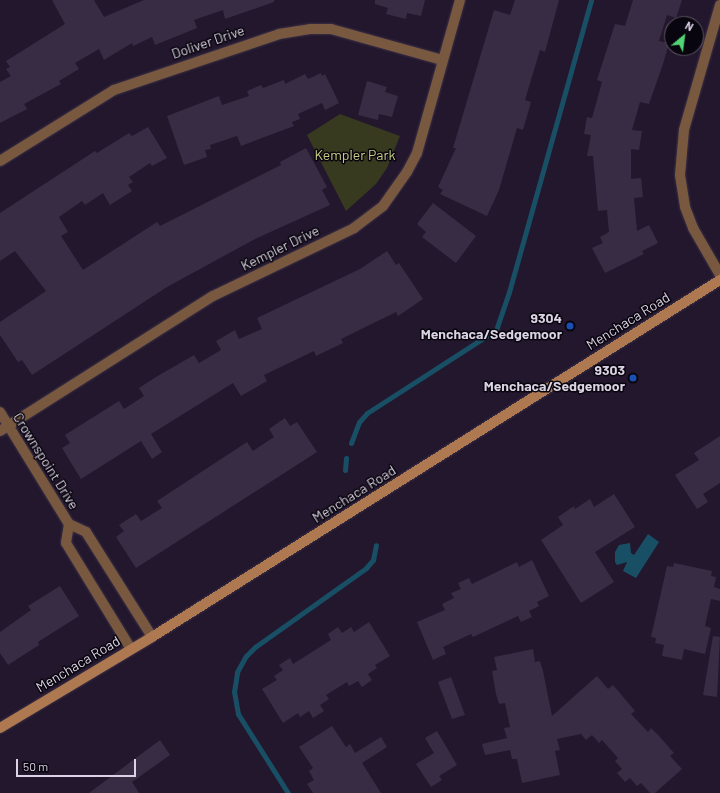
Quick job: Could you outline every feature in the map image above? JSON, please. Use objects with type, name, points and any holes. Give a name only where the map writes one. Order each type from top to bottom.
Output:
[{"type":"main road","name":"Menchaca Road","points":[[0,728],[152,637],[720,280]]},
{"type":"street","name":"Kempler Drive","points":[[4,428],[213,296],[354,228],[383,206],[407,172],[417,153],[460,0]]},
{"type":"street","points":[[719,11],[684,130],[680,174],[685,207],[693,228],[720,275]]},
{"type":"street","name":"Doliver Drive","points":[[0,161],[114,90],[279,34],[310,29],[331,29],[442,60]]},
{"type":"street","name":"Crownspoint Drive","points":[[0,412],[4,428],[69,524],[86,532],[152,637]]},
{"type":"street","name":"Crownspoint Drive","points":[[69,524],[66,543],[131,649]]},
{"type":"green space","name":"Kempler Park","points":[[340,114],[400,136],[387,168],[376,184],[346,211],[307,135]]},
{"type":"water","points":[[648,534],[659,542],[636,578],[623,571],[627,562],[617,565],[615,562],[615,552],[619,545],[630,543],[631,553],[634,555]]},
{"type":"building","points":[[52,0],[94,0],[104,17],[144,0],[274,0],[274,2],[225,19],[223,10],[194,20],[197,28],[155,45],[152,37],[133,46],[132,43],[104,60],[99,49],[75,63],[79,69],[59,81],[61,84],[24,104],[27,109],[0,123],[0,82],[11,76],[6,69],[10,67],[6,61],[65,24]]},
{"type":"building","points":[[375,0],[425,0],[421,16],[407,13],[406,19],[386,14],[388,8],[375,4]]},
{"type":"building","points":[[515,0],[559,0],[545,52],[540,50],[525,100],[531,102],[523,130],[517,128],[499,190],[487,216],[440,194],[443,190],[438,187],[456,148],[453,148],[494,10],[510,15]]},
{"type":"building","points":[[633,0],[682,0],[677,16],[664,16],[664,25],[659,41],[664,42],[664,56],[665,56],[649,104],[640,102],[632,130],[642,131],[639,150],[631,149],[631,179],[641,178],[643,197],[634,198],[637,231],[649,225],[658,243],[642,251],[644,254],[605,273],[592,248],[603,243],[600,237],[609,232],[607,210],[598,211],[593,156],[587,156],[591,135],[584,134],[587,117],[592,118],[602,82],[597,80],[615,24],[625,26]]},
{"type":"building","points":[[321,73],[322,76],[325,74],[339,103],[325,110],[322,103],[298,114],[300,119],[292,122],[294,126],[241,146],[237,136],[210,145],[211,149],[205,150],[207,157],[184,165],[167,116],[219,96],[222,105],[249,96],[247,91],[261,85],[263,88],[284,80],[285,84],[305,74],[308,79]]},
{"type":"building","points":[[367,81],[387,87],[385,92],[398,96],[392,117],[379,114],[378,120],[358,115]]},
{"type":"building","points":[[148,127],[167,158],[152,166],[150,163],[129,177],[133,182],[128,185],[132,191],[110,205],[103,193],[85,205],[82,201],[59,217],[68,232],[61,236],[83,270],[157,222],[160,226],[281,165],[280,162],[306,148],[327,187],[322,190],[330,205],[255,239],[167,287],[32,375],[22,360],[18,362],[0,335],[0,322],[46,291],[15,251],[0,261],[0,213],[95,151],[97,153],[129,133],[132,136]]},
{"type":"building","points":[[433,203],[476,236],[456,263],[422,237],[426,232],[417,224]]},
{"type":"building","points":[[387,251],[396,265],[399,263],[423,299],[398,316],[396,312],[341,339],[343,343],[316,356],[314,351],[264,375],[267,381],[241,396],[233,383],[151,434],[162,452],[152,459],[141,441],[81,479],[62,448],[70,443],[65,435],[119,401],[124,409],[144,396],[139,388],[194,355],[199,363],[221,350],[216,341],[235,330],[239,339],[262,329],[257,318],[360,269]]},
{"type":"building","points":[[285,418],[290,426],[297,422],[317,452],[136,568],[116,537],[124,531],[119,525],[136,514],[141,521],[162,508],[157,501],[247,442],[253,451],[274,437],[269,429]]},
{"type":"building","points":[[720,436],[720,483],[703,494],[708,502],[697,509],[675,475],[699,460],[694,453]]},
{"type":"building","points":[[614,494],[635,527],[595,552],[614,582],[581,603],[541,540],[563,525],[558,517],[574,506],[575,509],[590,499],[594,507]]},
{"type":"building","points":[[532,560],[549,596],[537,602],[539,606],[529,611],[532,617],[521,622],[518,616],[473,637],[471,634],[443,647],[446,654],[433,660],[417,622],[445,610],[442,604],[454,598],[451,593],[461,589],[458,583],[469,578],[472,584],[517,562],[519,567]]},
{"type":"building","points":[[674,563],[712,571],[711,576],[716,577],[714,587],[720,589],[720,601],[711,599],[705,626],[711,628],[705,654],[684,649],[682,660],[662,656],[664,645],[655,643],[656,638],[651,637],[667,566],[673,567]]},
{"type":"building","points":[[60,586],[79,616],[38,642],[39,645],[8,665],[0,653],[0,632],[31,610],[28,606]]},
{"type":"building","points":[[369,622],[390,656],[375,665],[377,668],[368,674],[372,680],[362,687],[358,681],[349,686],[347,682],[326,695],[329,699],[320,705],[324,711],[313,718],[309,711],[300,717],[298,713],[283,723],[262,689],[277,680],[274,676],[283,670],[279,665],[290,658],[293,664],[331,640],[328,634],[338,627],[342,633],[351,627],[354,632]]},
{"type":"building","points":[[713,636],[720,637],[717,697],[703,695]]},
{"type":"building","points":[[533,649],[535,662],[540,661],[543,671],[552,716],[597,676],[608,689],[613,685],[635,711],[631,714],[648,732],[651,728],[659,736],[674,753],[670,756],[682,769],[655,793],[650,793],[641,783],[637,786],[630,778],[625,782],[617,773],[622,769],[615,761],[618,758],[602,740],[599,743],[592,735],[586,740],[581,734],[557,739],[560,750],[555,751],[560,775],[522,783],[517,759],[512,759],[510,750],[485,755],[482,744],[507,738],[504,728],[510,727],[505,703],[499,704],[496,694],[492,671],[497,670],[494,657]]},
{"type":"building","points":[[451,677],[465,715],[452,719],[438,682]]},
{"type":"building","points":[[332,726],[346,747],[350,744],[355,753],[381,737],[387,747],[362,763],[381,793],[313,793],[307,784],[314,780],[309,771],[313,768],[299,747]]},
{"type":"building","points":[[437,731],[457,765],[439,776],[442,780],[431,787],[416,764],[434,753],[425,738]]},
{"type":"building","points":[[160,740],[170,755],[132,782],[139,793],[89,793]]},
{"type":"waterway","points":[[351,443],[359,422],[367,413],[496,330],[509,292],[591,0]]},
{"type":"waterway","points":[[345,470],[346,458]]},
{"type":"waterway","points":[[288,793],[238,714],[234,692],[237,672],[246,656],[255,647],[366,568],[373,560],[376,545]]},
{"type":"place","name":"9304 Menchaca/Sedgemoor","points":[[570,326]]},
{"type":"place","name":"9303 Menchaca/Sedgemoor","points":[[633,378]]}]
